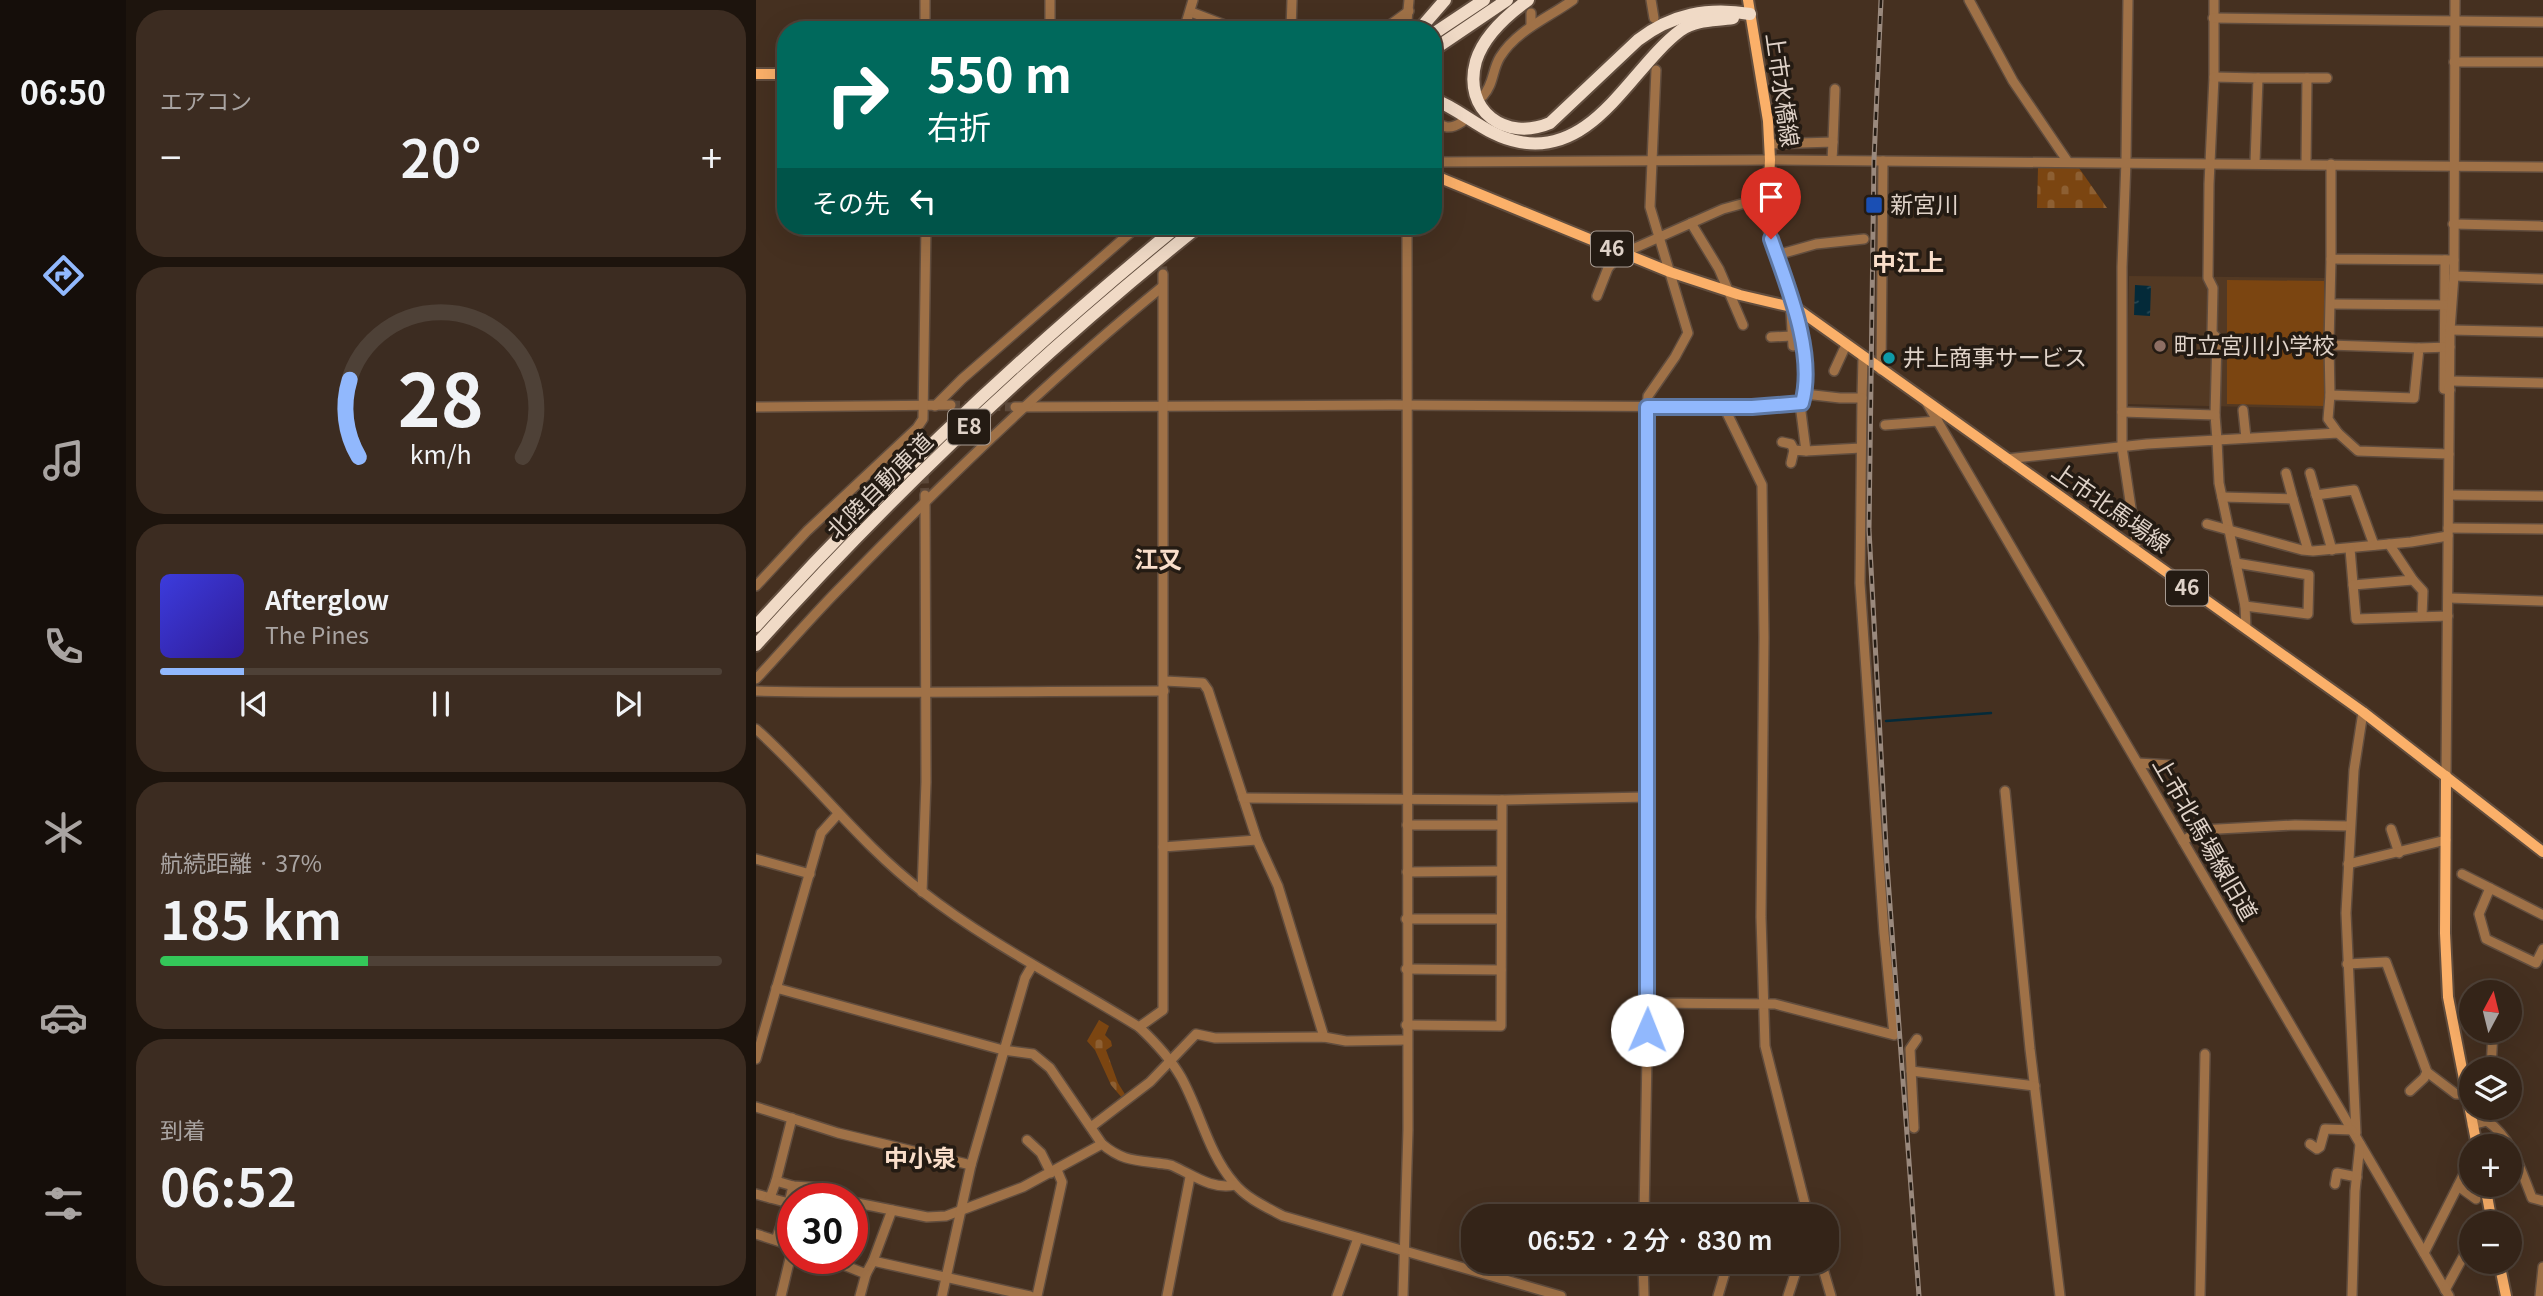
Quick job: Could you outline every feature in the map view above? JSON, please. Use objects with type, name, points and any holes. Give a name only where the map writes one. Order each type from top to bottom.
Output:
[{"type":"highway","points":[[1427,21],[1445,0]]},
{"type":"highway","points":[[1442,28],[1484,0]]},
{"type":"highway","points":[[1442,44],[1507,0]]},
{"type":"highway","points":[[1530,6],[1506,18],[1486,41],[1476,60],[1473,79],[1476,97],[1483,109],[1500,124],[1518,129],[1539,128],[1560,116],[1622,54],[1654,27],[1688,14],[1730,10],[1750,14]]},
{"type":"highway","points":[[1442,104],[1498,136],[1520,142],[1555,140],[1571,135],[1591,123],[1682,29],[1703,21],[1750,14]]},
{"type":"highway","name":"北陸自動車道","points":[[756,626],[932,444],[1054,331],[1167,235]]},
{"type":"highway","name":"北陸自動車道","points":[[756,645],[858,536],[1002,396],[1101,307],[1188,235]]},
{"type":"main road","name":"上市水橋線","points":[[1748,0],[1770,144],[1767,218],[1776,255],[1796,308]]},
{"type":"main road","points":[[756,74],[777,74]]},
{"type":"main road","name":"上市北馬場線","points":[[1442,179],[1670,272],[1729,292],[1796,308],[2363,712],[2446,776]]},
{"type":"main road","points":[[2446,776],[2445,933],[2448,997],[2459,1057]]},
{"type":"main road","points":[[2446,776],[2543,852]]},
{"type":"main road","points":[[2472,1120],[2475,1134]]},
{"type":"main road","points":[[2502,1274],[2506,1296]]},
{"type":"street","points":[[925,0],[925,21]]},
{"type":"street","points":[[1050,0],[1050,21]]},
{"type":"street","points":[[1188,21],[1193,0]]},
{"type":"street","points":[[1291,21],[1292,0]]},
{"type":"street","points":[[1399,21],[1408,16],[1409,0]]},
{"type":"street","points":[[1483,96],[1492,86],[1502,54],[1519,34],[1573,0]]},
{"type":"street","points":[[1651,0],[1654,18]]},
{"type":"street","points":[[1969,0],[2013,81],[2068,162]]},
{"type":"street","points":[[2128,0],[2122,447],[2136,542],[2133,549]]},
{"type":"street","points":[[2214,0],[2208,278],[2213,288],[2212,333],[2217,338],[2215,415],[2222,497],[2245,606],[2246,629]]},
{"type":"street","points":[[2446,776],[2450,386],[2447,347],[2449,260],[2453,224],[2455,0]]},
{"type":"street","points":[[1530,6],[1531,26]]},
{"type":"street","points":[[1191,12],[1215,21]]},
{"type":"street","points":[[2213,18],[2543,22]]},
{"type":"street","points":[[2454,62],[2543,62]]},
{"type":"street","points":[[1644,1204],[1648,1003],[1647,407],[1648,396],[1675,357],[1688,332],[1650,200],[1656,70]]},
{"type":"street","points":[[2214,77],[2327,78]]},
{"type":"street","points":[[2255,163],[2258,78]]},
{"type":"street","points":[[2306,164],[2307,78]]},
{"type":"street","points":[[1832,160],[1835,89]]},
{"type":"street","points":[[1442,127],[1453,128],[1462,122]]},
{"type":"street","points":[[1770,144],[1832,142]]},
{"type":"street","points":[[1881,370],[1884,161]]},
{"type":"street","points":[[1442,162],[2126,161],[2543,167]]},
{"type":"street","points":[[2331,164],[2328,419],[2338,433],[2358,451],[2449,454]]},
{"type":"street","points":[[1597,296],[1608,268],[1619,255],[1723,209],[1768,197]]},
{"type":"street","points":[[1691,223],[1729,292],[1743,325]]},
{"type":"street","points":[[2453,224],[2543,226]]},
{"type":"street","points":[[756,586],[807,531],[919,431],[924,405],[926,235]]},
{"type":"street","points":[[935,406],[962,379],[1128,235]]},
{"type":"street","points":[[1403,1296],[1406,1253],[1407,1040],[1407,235]]},
{"type":"street","points":[[1776,255],[1816,244],[1864,239]]},
{"type":"street","points":[[2330,259],[2449,260]]},
{"type":"street","points":[[2447,347],[2450,330],[2448,305],[2454,276],[2449,260]]},
{"type":"street","points":[[1139,1027],[1163,1010],[1163,274]]},
{"type":"street","points":[[2454,276],[2543,279]]},
{"type":"street","points":[[756,679],[925,499],[1077,360],[1162,287]]},
{"type":"street","points":[[2331,304],[2448,305]]},
{"type":"street","points":[[1771,337],[1792,341],[1791,313],[1796,308]]},
{"type":"street","points":[[1796,308],[1806,376],[1803,398],[1806,451]]},
{"type":"street","points":[[2450,330],[2543,332]]},
{"type":"street","points":[[1834,371],[1846,345]]},
{"type":"street","points":[[2329,345],[2447,347]]},
{"type":"street","points":[[2330,395],[2414,398],[2419,348]]},
{"type":"street","points":[[1648,1003],[1775,1004],[1894,1035],[1884,933],[1860,583],[1863,357]]},
{"type":"street","points":[[2450,386],[2543,383]]},
{"type":"street","points":[[1015,407],[1724,407],[1803,398],[1862,398]]},
{"type":"street","name":"上市北馬場線旧道","points":[[1927,402],[2447,1293]]},
{"type":"street","points":[[756,407],[951,405]]},
{"type":"street","points":[[1724,407],[1762,485],[1765,1046],[1805,1204]]},
{"type":"street","points":[[2244,410],[2246,438]]},
{"type":"street","points":[[2122,412],[2215,415]]},
{"type":"street","points":[[1885,425],[1938,421]]},
{"type":"street","points":[[2005,459],[2122,447],[2338,433]]},
{"type":"street","points":[[1782,442],[1791,444],[1794,450],[1791,463]]},
{"type":"street","points":[[1794,450],[1861,449]]},
{"type":"street","points":[[2286,473],[2308,550]]},
{"type":"street","points":[[2310,473],[2332,550]]},
{"type":"street","points":[[2316,495],[2354,490],[2374,545]]},
{"type":"street","points":[[2449,495],[2543,496]]},
{"type":"street","points":[[2222,497],[2293,499]]},
{"type":"street","points":[[922,892],[925,850],[925,499]]},
{"type":"street","points":[[2207,524],[2308,550],[2350,549],[2389,544],[2448,532],[2543,529]]},
{"type":"street","points":[[2389,544],[2423,591],[2422,616]]},
{"type":"street","points":[[2350,549],[2356,619],[2448,616]]},
{"type":"street","points":[[2236,563],[2309,575],[2308,614],[2245,606]]},
{"type":"street","points":[[2353,585],[2413,580]]},
{"type":"street","points":[[2449,598],[2543,601]]},
{"type":"street","points":[[756,691],[867,693],[1165,686],[1203,682],[1208,690],[1257,840],[1278,887],[1324,1037]]},
{"type":"street","points":[[2352,1296],[2357,1177],[2347,964],[2348,864],[2354,770],[2363,712]]},
{"type":"street","points":[[756,729],[838,814],[922,892],[986,938],[1139,1027],[1181,1077],[1221,1166],[1247,1196],[1283,1216],[1561,1296]]},
{"type":"street","points":[[2138,763],[2170,765]]},
{"type":"street","points":[[2005,791],[2035,1086],[2060,1296]]},
{"type":"street","points":[[1243,799],[1407,797],[1502,800],[1648,797]]},
{"type":"street","points":[[1406,1025],[1501,1027],[1502,800]]},
{"type":"street","points":[[756,1059],[821,833],[838,814]]},
{"type":"street","points":[[2183,841],[2200,830],[2222,828],[2333,824],[2350,826]]},
{"type":"street","points":[[1407,825],[1501,825]]},
{"type":"street","points":[[2391,829],[2399,853]]},
{"type":"street","points":[[1163,847],[1257,840]]},
{"type":"street","points":[[2348,864],[2445,840]]},
{"type":"street","points":[[756,859],[810,874]]},
{"type":"street","points":[[1407,872],[1501,871]]},
{"type":"street","points":[[2462,874],[2543,915]]},
{"type":"street","points":[[2490,888],[2479,914],[2486,939],[2536,963],[2543,949]]},
{"type":"street","points":[[1406,919],[1501,919]]},
{"type":"street","points":[[2347,964],[2386,962],[2427,1072],[2459,1094]]},
{"type":"street","points":[[942,1296],[971,1165],[1003,1050],[1025,978],[1032,965]]},
{"type":"street","points":[[1406,969],[1501,970]]},
{"type":"street","points":[[776,988],[1003,1050],[1033,1054],[1050,1068],[1102,1144],[1123,1159],[1172,1165],[1190,1177],[1224,1187],[1235,1185]]},
{"type":"street","points":[[1091,1127],[1150,1082],[1196,1034],[1215,1038],[1324,1037],[1346,1041],[1407,1040]]},
{"type":"street","points":[[1914,1128],[1910,1049],[1917,1039]]},
{"type":"street","points":[[2200,1296],[2205,1054]]},
{"type":"street","points":[[1911,1071],[2035,1086]]},
{"type":"street","points":[[2410,1091],[2424,1079],[2427,1072]]},
{"type":"street","points":[[756,1107],[838,1133],[971,1165]]},
{"type":"street","points":[[770,1198],[792,1118]]},
{"type":"street","points":[[2472,1120],[2487,1121],[2501,1130],[2532,1198],[2543,1201]]},
{"type":"street","points":[[2310,1144],[2317,1149],[2320,1147],[2326,1129],[2356,1137]]},
{"type":"street","points":[[1027,1140],[1041,1153],[1062,1182],[1037,1296]]},
{"type":"street","points":[[868,1205],[927,1217],[946,1216],[1023,1187],[1102,1144]]},
{"type":"street","points":[[2335,1184],[2337,1173],[2357,1177]]},
{"type":"street","points":[[1167,1296],[1190,1177]]},
{"type":"street","points":[[776,1181],[783,1183]]},
{"type":"street","points":[[2424,1253],[2458,1186],[2476,1199]]},
{"type":"street","points":[[756,1194],[777,1200]]},
{"type":"street","points":[[860,1296],[892,1210]]},
{"type":"street","points":[[756,1234],[776,1240],[777,1237]]},
{"type":"street","points":[[1337,1296],[1358,1238]]},
{"type":"street","points":[[873,1261],[1030,1296]]},
{"type":"street","points":[[2447,1293],[2459,1266]]},
{"type":"street","points":[[2540,1296],[2543,1267]]},
{"type":"street","points":[[781,1296],[786,1274]]},
{"type":"street","points":[[1643,1274],[1644,1296]]},
{"type":"street","points":[[1718,1296],[1724,1274]]},
{"type":"street","points":[[1788,1296],[1795,1274]]},
{"type":"street","points":[[1824,1274],[1830,1296]]},
{"type":"shaded area","points":[[2129,276],[2327,278],[2326,409],[2126,404]]},
{"type":"green space","points":[[2038,168],[2079,168],[2107,208],[2037,208]]},
{"type":"green space","points":[[2227,280],[2324,281],[2324,406],[2227,404]]},
{"type":"green space","points":[[1099,1020],[1109,1026],[1105,1035],[1112,1046],[1106,1050],[1118,1083],[1126,1096],[1123,1099],[1111,1085],[1095,1050],[1087,1041]]},
{"type":"water","points":[[2135,285],[2151,286],[2150,316],[2134,315]]},
{"type":"waterway","points":[[1886,721],[1991,713]]},
{"type":"tunnel","points":[[1161,235],[1163,274]]},
{"type":"tunnel","points":[[951,405],[1015,407]]},
{"type":"tunnel","points":[[922,434],[925,495]]},
{"type":"railway","points":[[1881,0],[1874,160],[1869,530],[1887,865],[1919,1296]]},
{"type":"place","name":"新宮川","points":[[1874,205]]},
{"type":"place","name":"町立宮川小学校","points":[[2160,346]]},
{"type":"place","name":"井上商事サービス","points":[[1889,358]]},
{"type":"district","name":"中江上","points":[[1908,263]]},
{"type":"district","name":"江又","points":[[1158,560]]},
{"type":"district","name":"中小泉","points":[[920,1159]]},
{"type":"route","points":[[1647,1030],[1647,407],[1752,407],[1802,403],[1806,376],[1796,308],[1771,239]]}]
